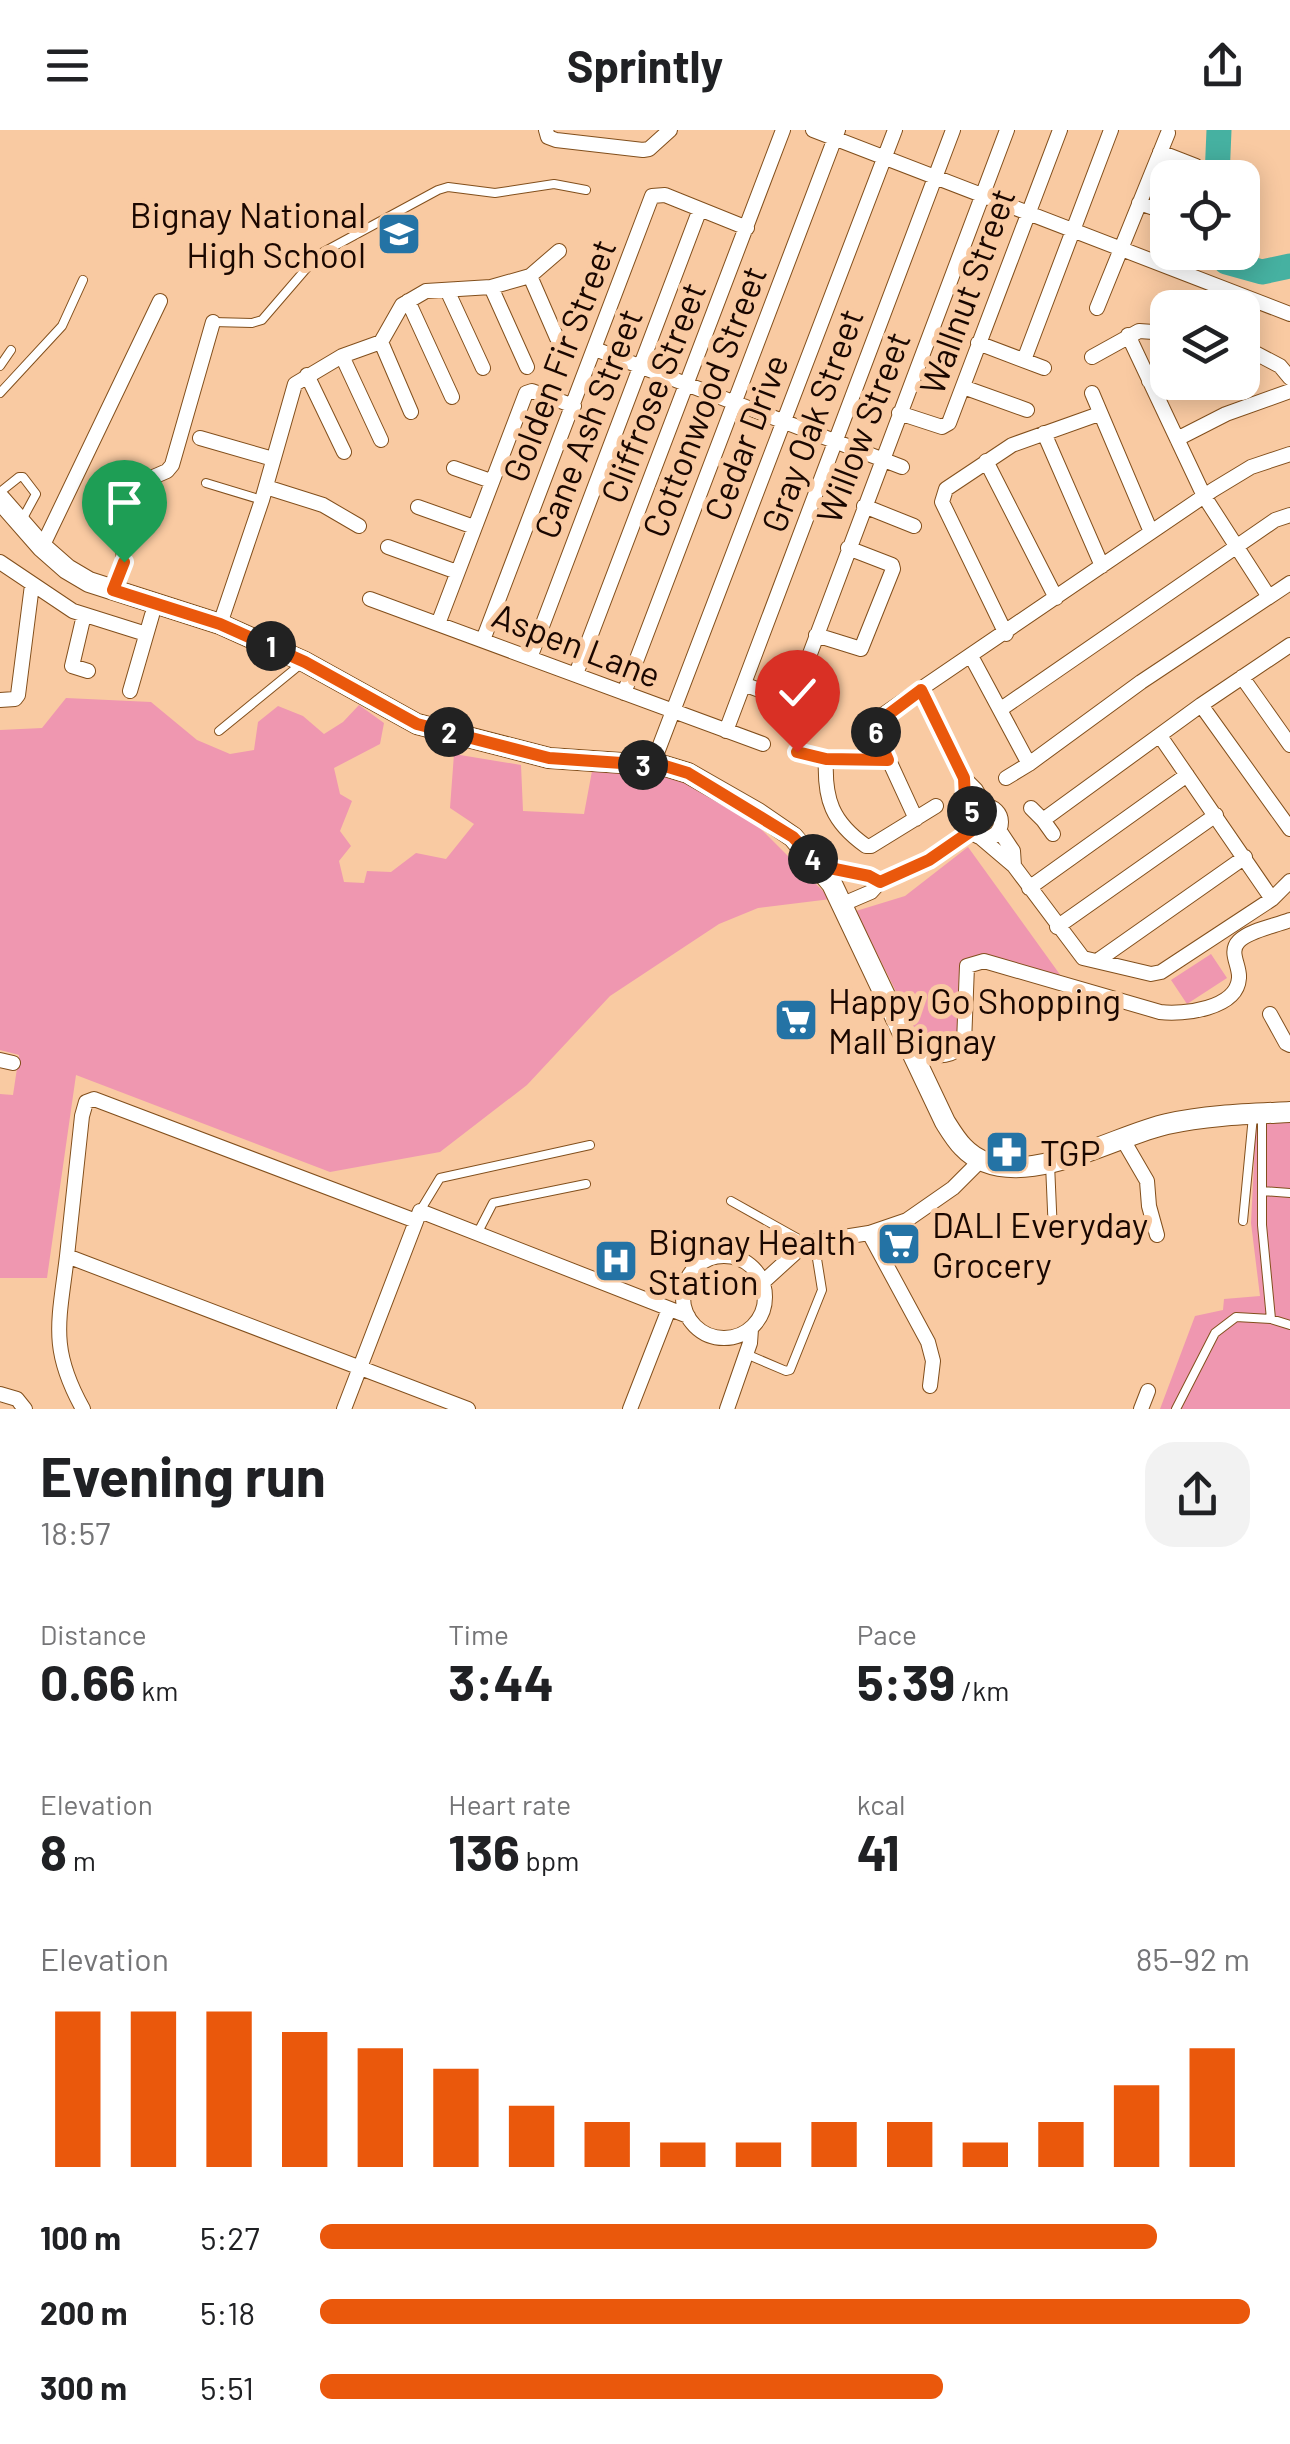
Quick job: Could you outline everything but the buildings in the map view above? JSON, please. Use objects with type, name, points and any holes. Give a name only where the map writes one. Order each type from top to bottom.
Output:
[{"type":"main road","points":[[0,495],[42,547],[67,569],[113,590],[220,624],[305,662],[417,724],[549,758],[652,766],[688,773],[758,813],[793,837],[820,866],[842,904],[912,1054],[932,1116],[981,1160],[1020,1168],[1050,1164],[1166,1124],[1290,1112]]},
{"type":"street","points":[[546,130],[548,138],[556,140],[644,150],[670,130]]},
{"type":"street","name":"Cliffrose Street","points":[[576,674],[783,130]]},
{"type":"street","points":[[813,130],[836,134],[884,160],[1290,314]]},
{"type":"street","name":"Cedar Drive","points":[[652,766],[895,130]]},
{"type":"street","name":"Gray Oak Street","points":[[726,732],[953,130]]},
{"type":"street","name":"Willow Street","points":[[746,685],[791,700],[1007,130]]},
{"type":"street","name":"Wallnut Street","points":[[899,413],[946,426],[1060,130]]},
{"type":"street","points":[[1024,360],[1112,130]]},
{"type":"street","points":[[1097,308],[1168,132]]},
{"type":"street","name":"Cottonwood Street","points":[[624,693],[836,134]]},
{"type":"street","points":[[1160,152],[1181,160]]},
{"type":"street","name":"Golden Fir Street","points":[[483,640],[652,196],[665,195],[747,228]]},
{"type":"street","points":[[1139,203],[1150,207]]},
{"type":"street","name":"Cane Ash Street","points":[[530,658],[700,208]]},
{"type":"street","points":[[220,624],[264,493],[294,384],[342,356],[381,342],[408,301],[426,291],[491,286],[530,276],[560,250]]},
{"type":"street","points":[[530,276],[557,338]]},
{"type":"street","points":[[491,286],[526,367]]},
{"type":"street","points":[[447,290],[483,368]]},
{"type":"street","points":[[42,547],[160,301]]},
{"type":"street","points":[[408,301],[452,398]]},
{"type":"street","points":[[113,590],[124,562],[122,517],[132,510],[144,481],[172,465],[213,322]]},
{"type":"street","points":[[1092,357],[1128,335],[1150,332]]},
{"type":"street","points":[[1128,335],[1204,496],[1269,597]]},
{"type":"street","points":[[381,342],[410,412]]},
{"type":"street","points":[[978,343],[1044,368]]},
{"type":"street","points":[[594,349],[902,467]]},
{"type":"street","points":[[1260,355],[1280,366],[1290,378]]},
{"type":"street","points":[[342,356],[381,440]]},
{"type":"street","points":[[307,375],[344,452]]},
{"type":"street","points":[[963,387],[1027,410]]},
{"type":"street","points":[[438,624],[526,393],[532,390],[574,406]]},
{"type":"street","points":[[1177,439],[1226,414],[1290,391]]},
{"type":"street","points":[[1092,393],[1151,532]]},
{"type":"street","points":[[1006,634],[942,502],[946,489],[1012,445],[1099,414]]},
{"type":"street","points":[[1044,434],[1102,566]]},
{"type":"street","points":[[200,438],[273,460]]},
{"type":"street","points":[[916,819],[875,730],[877,723],[1204,496],[1251,467],[1290,454]]},
{"type":"street","points":[[986,461],[1056,598]]},
{"type":"street","points":[[454,468],[491,481]]},
{"type":"street","points":[[264,493],[323,505],[358,526]]},
{"type":"street","points":[[864,506],[914,526]]},
{"type":"street","points":[[418,507],[474,527]]},
{"type":"street","points":[[1002,709],[1274,520],[1290,515]]},
{"type":"street","points":[[388,547],[457,572]]},
{"type":"street","points":[[816,635],[861,650],[893,570],[892,565],[848,548]]},
{"type":"street","points":[[0,562],[84,616],[146,634]]},
{"type":"street","points":[[1006,778],[1290,583]]},
{"type":"street","points":[[0,700],[16,699],[18,695],[32,585]]},
{"type":"street","name":"Aspen Lane","points":[[370,599],[763,744]]},
{"type":"street","points":[[130,690],[152,614]]},
{"type":"street","points":[[84,616],[72,666],[88,671]]},
{"type":"street","points":[[1043,820],[1286,648],[1290,664]]},
{"type":"street","points":[[972,656],[1029,764]]},
{"type":"street","points":[[1242,678],[1290,745]]},
{"type":"street","points":[[921,690],[978,809]]},
{"type":"street","points":[[1201,705],[1290,829]]},
{"type":"street","points":[[1160,736],[1272,899]]},
{"type":"street","points":[[797,752],[826,759],[888,760]]},
{"type":"street","points":[[826,759],[829,806],[860,842],[872,846],[936,806]]},
{"type":"street","points":[[1030,888],[1188,775]]},
{"type":"street","points":[[978,809],[994,808],[1000,816],[999,830],[1013,851],[1014,866]]},
{"type":"street","points":[[1032,808],[1053,834]]},
{"type":"street","points":[[978,809],[968,823],[1014,866],[1082,958],[1151,974],[1162,972],[1272,899],[1290,881]]},
{"type":"street","points":[[1057,927],[1216,815]]},
{"type":"street","points":[[842,904],[976,834],[991,837],[999,830]]},
{"type":"street","points":[[1097,961],[1246,856]]},
{"type":"street","points":[[820,866],[880,882]]},
{"type":"street","points":[[912,1054],[944,1056],[958,1051],[964,1042],[964,977],[967,966],[975,962],[984,961],[1160,1012],[1186,1015],[1210,1007],[1234,991],[1238,984],[1233,952],[1236,944],[1290,920]]},
{"type":"street","points":[[1270,1014],[1290,1045]]},
{"type":"street","points":[[84,1409],[60,1362],[58,1336],[82,1116],[86,1102],[94,1098],[418,1216],[478,1234],[688,1316]]},
{"type":"street","points":[[1122,1138],[1146,1181],[1158,1235]]},
{"type":"street","points":[[762,1282],[810,1242],[869,1234],[907,1220],[939,1199],[981,1160]]},
{"type":"street","points":[[344,1409],[418,1216]]},
{"type":"street","points":[[869,1234],[928,1342],[933,1361],[930,1386]]},
{"type":"street","points":[[67,1256],[468,1409]]},
{"type":"street","points":[[727,1409],[751,1329],[765,1304],[762,1282],[751,1266],[739,1258],[726,1256],[702,1262],[686,1282],[683,1295],[688,1316],[699,1329],[724,1338],[751,1329]]},
{"type":"street","points":[[630,1409],[670,1309]]},
{"type":"street","points":[[1141,1409],[1148,1391]]},
{"type":"street","points":[[0,1394],[17,1399],[25,1409]]},
{"type":"lane","points":[[213,322],[262,320],[318,255],[443,188],[496,193],[554,184],[586,190]]},
{"type":"lane","points":[[0,393],[62,326],[83,280]]},
{"type":"lane","points":[[0,366],[11,350]]},
{"type":"lane","points":[[0,495],[18,476],[36,492],[20,522]]},
{"type":"lane","points":[[206,483],[264,493]]},
{"type":"lane","points":[[219,732],[305,662]]},
{"type":"lane","points":[[1258,1114],[1271,1319]]},
{"type":"lane","points":[[1243,1220],[1258,1114]]},
{"type":"lane","points":[[418,1216],[440,1178],[590,1145]]},
{"type":"lane","points":[[1050,1164],[1053,1233]]},
{"type":"lane","points":[[478,1234],[493,1202],[586,1184]]},
{"type":"lane","points":[[1262,1191],[1290,1193]]},
{"type":"lane","points":[[731,1201],[810,1242],[822,1290],[790,1370],[786,1372],[746,1354]]},
{"type":"lane","points":[[1176,1409],[1214,1332],[1236,1317],[1271,1319],[1290,1325]]},
{"type":"shaded area","points":[[66,698],[151,702],[197,740],[230,754],[254,750],[258,722],[278,706],[303,716],[324,734],[359,705],[384,723],[380,744],[334,768],[340,794],[352,801],[340,831],[351,846],[339,861],[344,882],[364,883],[367,871],[391,872],[416,853],[446,859],[474,824],[450,808],[454,754],[521,765],[523,811],[584,814],[592,771],[685,778],[753,821],[831,899],[758,908],[719,924],[610,996],[527,1085],[440,1152],[330,1172],[76,1075],[47,1278],[0,1278],[0,1094],[13,1095],[19,1055],[0,1050],[0,730],[42,728]]},
{"type":"shaded area","points":[[968,847],[1061,976],[982,954],[963,962],[959,973],[957,1045],[925,1050],[856,911],[905,896]]},
{"type":"shaded area","points":[[1211,954],[1227,978],[1187,1004],[1171,980]]},
{"type":"shaded area","points":[[1290,1120],[1290,1409],[1160,1409],[1195,1316],[1223,1310],[1224,1299],[1260,1296],[1251,1223],[1256,1123]]},
{"type":"waterway","points":[[1218,160],[1219,130]]},
{"type":"waterway","points":[[1255,270],[1290,266]]},
{"type":"place","name":"Bignay National High School","points":[[399,234]]},
{"type":"place","name":"Happy Go Shopping Mall Bignay","points":[[796,1020]]},
{"type":"place","name":"TGP","points":[[1007,1152]]},
{"type":"place","name":"DALI Everyday Grocery","points":[[899,1244]]},
{"type":"place","name":"Bignay Health Station","points":[[616,1261]]},
{"type":"route","points":[[124,562],[113,590],[220,624],[305,662],[417,724],[549,758],[665,766],[688,773],[793,837],[820,866],[880,882],[929,860],[971,831],[968,819],[972,812],[965,798],[964,778],[921,690],[877,723],[875,730],[888,760],[826,759],[797,752]]}]
